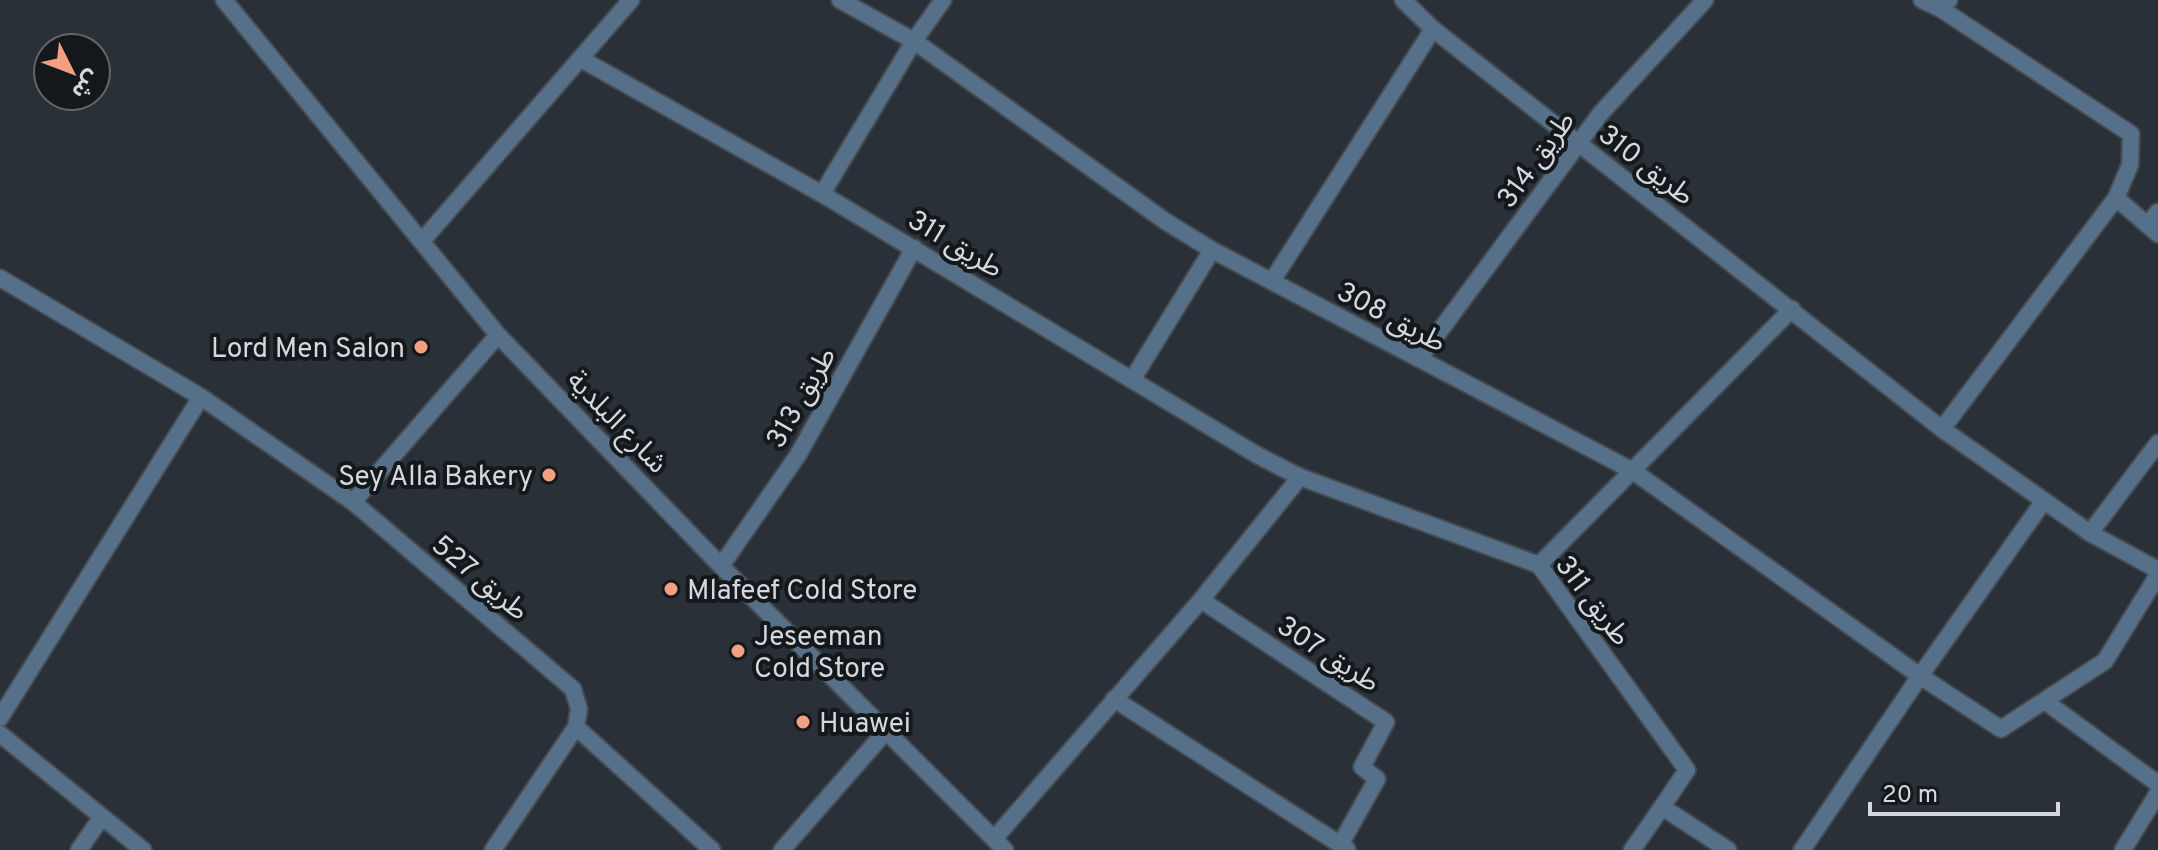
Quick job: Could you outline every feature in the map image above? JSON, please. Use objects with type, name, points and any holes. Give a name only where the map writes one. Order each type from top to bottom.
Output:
[{"type":"street","name":"شارع البلدية","points":[[224,0],[498,335],[886,731],[994,846]]},
{"type":"street","points":[[422,241],[631,0]]},
{"type":"street","name":"طريق 308","points":[[840,0],[914,41],[1165,221],[1212,250],[1633,471],[1920,676],[2001,729],[2105,661],[2158,573]]},
{"type":"street","points":[[822,194],[914,41],[943,0]]},
{"type":"street","name":"طريق 310","points":[[1403,0],[1433,29],[1942,429],[2043,502],[2158,573]]},
{"type":"street","name":"طريق 314","points":[[1419,359],[1601,113],[1705,0]]},
{"type":"street","points":[[1922,0],[1945,5],[2131,134],[2130,165],[2116,198],[1942,429]]},
{"type":"street","points":[[1272,281],[1433,29]]},
{"type":"street","name":"طريق 311","points":[[581,59],[822,194],[1257,455],[1300,477],[1539,565],[1687,770],[1662,807]]},
{"type":"street","points":[[2116,198],[2154,224]]},
{"type":"street","name":"طريق 313","points":[[721,566],[798,455],[914,248]]},
{"type":"street","points":[[1132,380],[1212,250]]},
{"type":"street","name":"طريق 527","points":[[0,278],[201,397],[353,502],[573,689],[579,709],[576,727]]},
{"type":"street","points":[[1539,565],[1792,309]]},
{"type":"street","points":[[353,502],[498,335]]},
{"type":"street","points":[[0,718],[201,397]]},
{"type":"street","points":[[2090,533],[2158,443]]},
{"type":"street","points":[[994,846],[1300,477]]},
{"type":"street","points":[[1802,850],[2043,502]]},
{"type":"street","name":"طريق 307","points":[[1114,699],[1344,848],[1377,779],[1362,767],[1386,722],[1201,600]]},
{"type":"street","points":[[2046,702],[2158,784]]},
{"type":"street","points":[[493,850],[576,727],[712,850]]},
{"type":"street","points":[[782,850],[886,731]]},
{"type":"street","points":[[0,734],[143,850]]},
{"type":"street","points":[[2123,850],[2158,793]]},
{"type":"street","points":[[1632,850],[1662,807],[1728,850]]},
{"type":"street","points":[[79,850],[101,818]]},
{"type":"place","name":"Lord Men Salon","points":[[421,347]]},
{"type":"place","name":"Sey Alla Bakery","points":[[549,475]]},
{"type":"place","name":"Mlafeef Cold Store","points":[[671,589]]},
{"type":"place","name":"Jeseeman Cold Store","points":[[738,651]]},
{"type":"place","name":"Huawei","points":[[803,722]]}]
